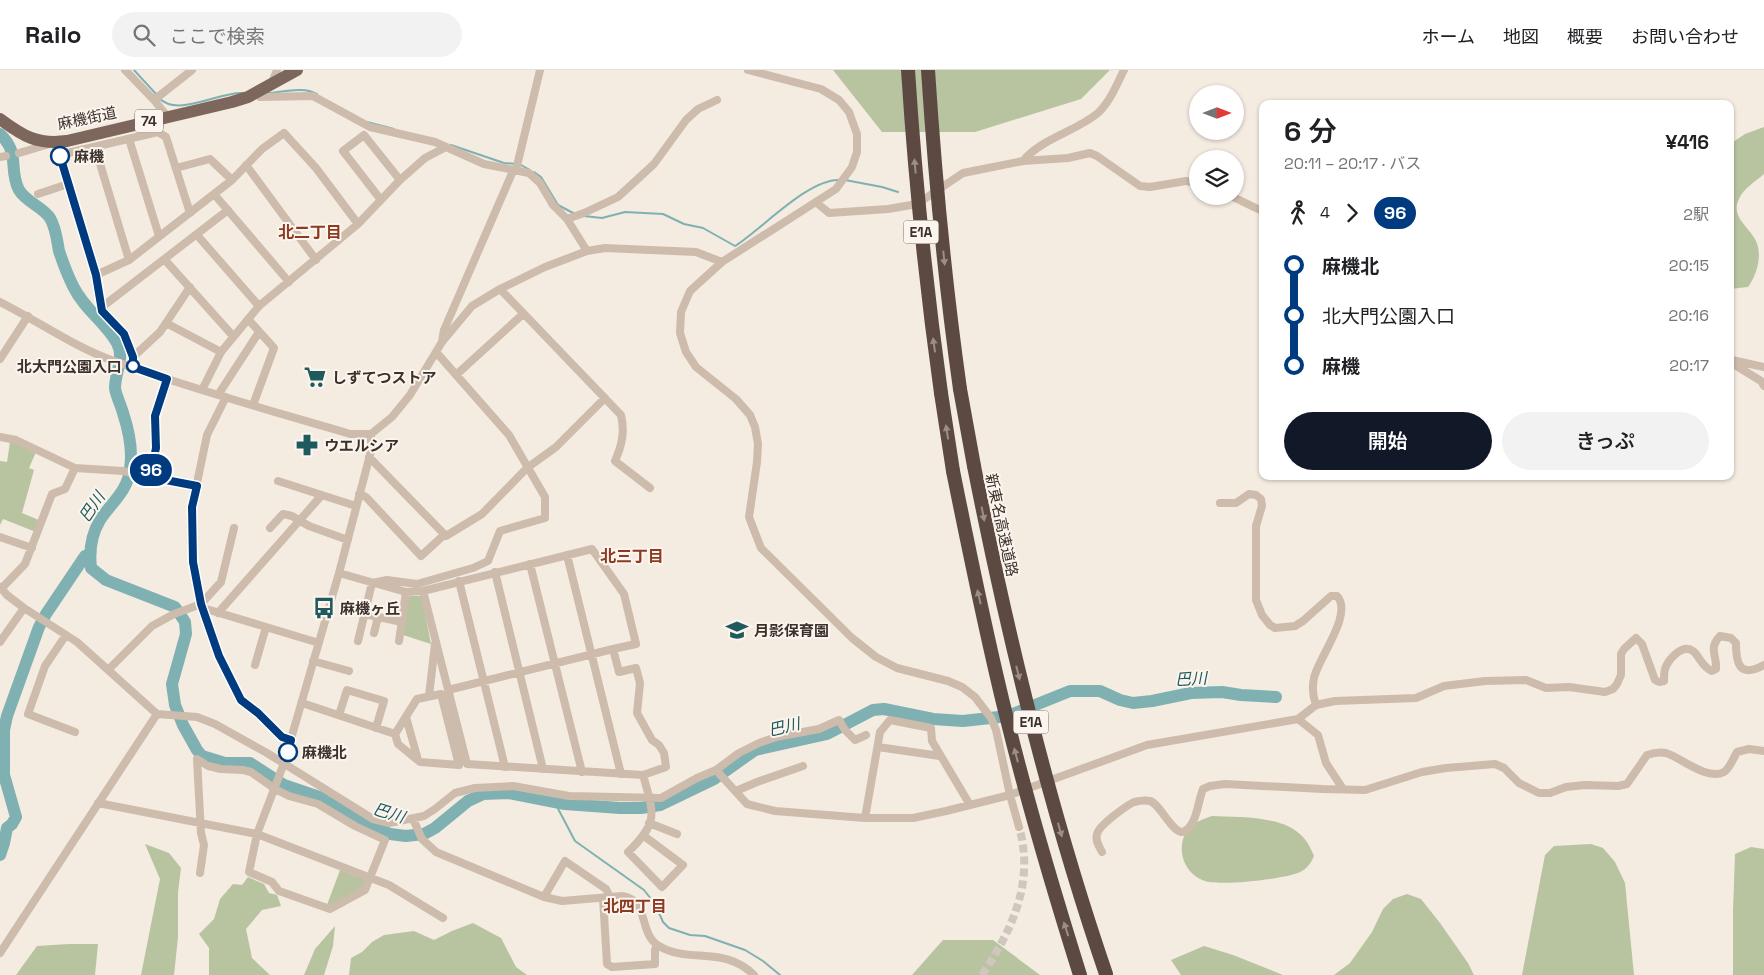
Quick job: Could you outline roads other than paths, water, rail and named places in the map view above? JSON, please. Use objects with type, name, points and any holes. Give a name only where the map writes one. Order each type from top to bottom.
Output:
[{"type":"highway","name":"E1A","points":[[908,70],[918,209],[930,315],[953,471],[1008,724],[1080,975]]},
{"type":"highway","name":"新東名高速道路","points":[[928,70],[938,207],[950,312],[960,389],[974,466],[1005,615],[1030,718],[1080,897],[1106,974]]},
{"type":"main road","name":"麻機街道","points":[[0,118],[28,138],[36,141],[56,142],[240,100],[297,70]]},
{"type":"street","points":[[125,70],[167,116]]},
{"type":"street","points":[[154,100],[192,70]]},
{"type":"street","points":[[272,83],[277,70]]},
{"type":"street","points":[[442,342],[444,330],[521,152],[540,70]]},
{"type":"street","points":[[748,70],[821,89],[839,100],[849,112],[857,134],[857,152],[852,167],[836,189],[817,203],[722,262],[690,291],[681,312],[680,333],[686,352],[696,367],[736,400],[750,415],[755,427],[758,444],[757,462],[749,517],[761,548],[852,638],[876,657],[897,668],[948,681],[962,687],[975,697],[984,707],[996,730],[1019,827]]},
{"type":"street","points":[[1023,161],[1031,151],[1079,125],[1098,112],[1106,104],[1124,70]]},
{"type":"street","points":[[260,97],[313,96],[370,127],[435,142],[484,164],[515,167],[529,173],[540,183],[553,205],[567,220],[587,251]]},
{"type":"street","points":[[567,220],[618,197],[654,164],[686,120],[698,109],[718,100]]},
{"type":"street","points":[[59,155],[158,132],[166,137],[190,212]]},
{"type":"street","points":[[96,275],[129,260],[232,180],[262,149],[284,133],[316,168],[358,224]]},
{"type":"street","points":[[381,200],[343,151],[364,135],[400,180]]},
{"type":"street","points":[[128,139],[159,236]]},
{"type":"street","points":[[19,153],[56,142],[96,275],[102,311],[124,334],[133,357],[131,366]]},
{"type":"street","points":[[95,147],[129,260]]},
{"type":"street","points":[[202,390],[221,352],[259,306],[358,224],[400,180],[425,158],[446,147]]},
{"type":"street","points":[[817,203],[829,213],[904,207],[917,204],[963,173],[1023,161],[1068,158],[1090,154],[1097,156],[1140,186],[1150,187],[1189,182]]},
{"type":"street","points":[[176,168],[210,159],[232,180]]},
{"type":"street","points":[[246,166],[316,260]]},
{"type":"street","points":[[38,194],[68,184]]},
{"type":"street","points":[[214,194],[289,282]]},
{"type":"street","points":[[1244,202],[1259,210]]},
{"type":"street","points":[[102,307],[166,260],[228,210]]},
{"type":"street","points":[[197,235],[259,306]]},
{"type":"street","points":[[0,302],[113,361],[202,390],[350,434],[371,434],[392,417],[410,395],[442,342],[472,306],[500,289],[545,267],[587,251],[605,248],[696,252],[722,262]]},
{"type":"street","points":[[166,260],[233,336]]},
{"type":"street","points":[[133,357],[160,332],[190,287]]},
{"type":"street","points":[[500,289],[621,415],[622,445],[615,461],[650,488]]},
{"type":"street","points":[[456,375],[524,314]]},
{"type":"street","points":[[0,359],[28,316]]},
{"type":"street","points":[[248,319],[274,348],[253,405]]},
{"type":"street","points":[[166,323],[221,352]]},
{"type":"street","points":[[259,332],[222,396],[207,435],[192,507],[193,562],[202,606],[219,656],[241,700],[258,713],[282,737],[291,740]]},
{"type":"street","points":[[372,583],[387,580],[416,584],[473,568],[488,561],[500,531],[545,518],[544,497],[509,434],[436,352]]},
{"type":"street","points":[[1734,362],[1764,367]]},
{"type":"street","points":[[1734,364],[1761,381],[1764,386]]},
{"type":"street","points":[[150,477],[156,448],[155,416],[167,379]]},
{"type":"street","points":[[359,494],[366,497],[421,556],[445,534],[446,536],[482,514],[527,468],[556,446],[605,398]]},
{"type":"street","points":[[200,873],[204,845],[200,823],[197,759],[208,766],[251,772],[275,789],[289,796],[318,804],[355,826],[384,840],[365,890],[330,909],[278,891],[272,882],[249,872],[257,834],[275,789],[284,763],[339,573],[371,451],[371,434]]},
{"type":"street","points":[[0,437],[16,440],[75,468],[123,471],[197,486]]},
{"type":"street","points":[[369,457],[445,534]]},
{"type":"street","points":[[75,468],[65,489],[52,494],[25,564],[1,588],[38,618],[77,642],[156,714],[197,717],[215,724],[284,763],[373,819],[389,822],[424,816],[436,809],[455,793],[475,788],[513,786],[569,796],[650,800],[661,798],[697,778],[720,773],[739,752],[776,737],[819,729],[839,720],[855,740],[866,735]]},
{"type":"street","points":[[278,481],[356,506]]},
{"type":"street","points":[[1220,503],[1236,503],[1250,494],[1256,495],[1261,499],[1262,506],[1256,526],[1256,600],[1262,615],[1275,628],[1295,626],[1331,596],[1337,596],[1340,599],[1341,611],[1337,629],[1314,677],[1313,698],[1316,705]]},
{"type":"street","points":[[218,612],[300,522],[321,496]]},
{"type":"street","points":[[270,528],[283,514],[348,540]]},
{"type":"street","points":[[202,606],[221,582],[234,528]]},
{"type":"street","points":[[0,537],[32,548]]},
{"type":"street","points":[[339,573],[406,592],[423,591],[592,549],[624,594],[636,644],[448,690]]},
{"type":"street","points":[[567,555],[621,774]]},
{"type":"street","points":[[530,564],[582,772]]},
{"type":"street","points":[[495,572],[544,769]]},
{"type":"street","points":[[460,581],[505,767]]},
{"type":"street","points":[[358,641],[372,583]]},
{"type":"street","points":[[423,591],[467,764],[643,775],[666,767],[664,753],[659,745],[652,740],[637,713],[640,683],[636,668],[619,672],[613,649]]},
{"type":"street","points":[[399,640],[406,592]]},
{"type":"street","points":[[108,670],[152,626],[174,614],[202,606],[318,643]]},
{"type":"street","points":[[0,642],[24,608]]},
{"type":"street","points":[[374,634],[374,616],[402,622]]},
{"type":"street","points":[[255,665],[266,627]]},
{"type":"street","points":[[66,635],[44,666],[28,714],[75,732]]},
{"type":"street","points":[[720,773],[747,804],[774,811],[865,818],[913,818],[1010,795],[1147,745],[1298,719],[1316,705],[1335,701],[1416,698],[1444,686],[1485,681],[1526,680],[1546,688],[1569,687],[1605,692],[1613,689],[1617,684],[1621,675],[1621,654],[1636,638],[1642,644],[1655,680],[1659,682],[1664,681],[1665,668],[1672,657],[1683,649],[1692,651],[1706,669],[1712,671],[1716,668],[1712,650],[1715,641],[1720,636],[1731,638],[1736,643],[1736,658],[1739,665],[1745,670],[1755,670],[1764,665]]},
{"type":"street","points":[[429,696],[435,640]]},
{"type":"street","points":[[313,661],[349,671]]},
{"type":"street","points":[[339,715],[347,690],[384,701],[376,728]]},
{"type":"street","points":[[441,694],[459,765],[420,762],[398,744],[395,734],[417,699],[429,696],[441,694]]},
{"type":"street","points":[[302,703],[395,734]]},
{"type":"street","points":[[0,953],[156,714]]},
{"type":"street","points":[[406,717],[418,760]]},
{"type":"street","points":[[1298,719],[1318,735],[1326,763],[1343,789]]},
{"type":"street","points":[[865,818],[880,732],[890,720],[931,728],[932,741],[970,805]]},
{"type":"street","points":[[878,746],[940,756]]},
{"type":"street","points":[[1102,852],[1096,841],[1101,826],[1135,802],[1149,800],[1160,808],[1174,829],[1185,832],[1192,823],[1203,789],[1210,786],[1225,784],[1365,790],[1422,772],[1495,764],[1504,768],[1519,783],[1539,793],[1550,793],[1566,787],[1585,785],[1618,786],[1627,784],[1647,755],[1657,753],[1666,753],[1709,774],[1717,774],[1724,772],[1729,767],[1737,752],[1749,749],[1764,751]]},
{"type":"street","points":[[736,791],[803,766]]},
{"type":"street","points":[[643,775],[653,812],[644,836],[628,852],[662,887],[683,865],[644,836]]},
{"type":"street","points":[[98,803],[257,834],[389,885],[444,918]]},
{"type":"street","points":[[413,819],[422,839],[436,852],[499,877],[544,898],[562,901],[631,898],[636,902],[648,934],[657,945],[680,952],[728,958],[741,964],[754,975]]},
{"type":"street","points":[[649,823],[677,834]]},
{"type":"street","points":[[544,898],[565,861],[606,889],[607,964],[612,967],[655,964],[657,945]]},
{"type":"waterway","points":[[134,70],[156,94]]},
{"type":"waterway","points":[[268,93],[306,90],[317,94]]},
{"type":"waterway","points":[[159,98],[167,103],[188,105],[234,93],[243,93]]},
{"type":"waterway","points":[[367,122],[394,129]]},
{"type":"waterway","name":"巴川","points":[[0,134],[10,148],[14,175],[19,190],[50,218],[55,230],[59,251],[73,286],[83,302],[107,329],[119,349],[120,360],[115,388],[129,434],[131,448],[129,477],[123,490],[100,520],[95,531],[90,555],[91,568],[106,580],[175,607],[185,622],[186,634],[172,684],[175,705],[183,725],[202,756],[225,763],[250,763],[284,785],[325,799],[358,820],[390,834],[406,836],[424,834],[435,828],[468,801],[483,794],[508,793],[565,804],[620,808],[641,808],[660,805],[714,779],[755,750],[827,734],[873,710],[884,709],[933,719],[963,721],[1008,716],[1070,691],[1100,691],[1120,700],[1133,703],[1191,693],[1222,692],[1276,697]]},
{"type":"waterway","points":[[451,145],[504,163],[516,164]]},
{"type":"waterway","points":[[521,165],[530,170]]},
{"type":"waterway","points":[[534,172],[541,177],[558,205],[575,214]]},
{"type":"waterway","points":[[584,216],[602,218],[625,212],[663,214],[684,224],[703,228],[735,246],[786,206],[814,187],[840,180]]},
{"type":"waterway","points":[[845,180],[898,192]]},
{"type":"waterway","points":[[0,855],[7,828],[16,817],[4,775],[4,730],[7,716],[39,627],[85,556],[89,554]]},
{"type":"waterway","points":[[554,801],[575,841],[644,890],[655,904],[663,922],[669,928],[690,935],[705,936],[745,950],[763,961],[780,975]]},
{"type":"tunnel","points":[[982,975],[1003,941],[1018,905],[1024,867],[1019,827]]},
{"type":"place","name":"麻機","points":[[60,156]]},
{"type":"place","name":"北大門公園入口","points":[[133,366]]},
{"type":"place","name":"しずてつストア","points":[[315,377]]},
{"type":"place","name":"ウエルシア","points":[[307,445]]},
{"type":"place","name":"麻機ヶ丘","points":[[324,608]]},
{"type":"place","name":"月影保育園","points":[[737,630]]},
{"type":"place","name":"麻機北","points":[[288,752]]},
{"type":"district","name":"北二丁目","points":[[310,232]]},
{"type":"district","name":"北三丁目","points":[[632,556]]},
{"type":"district","name":"北四丁目","points":[[635,906]]}]
